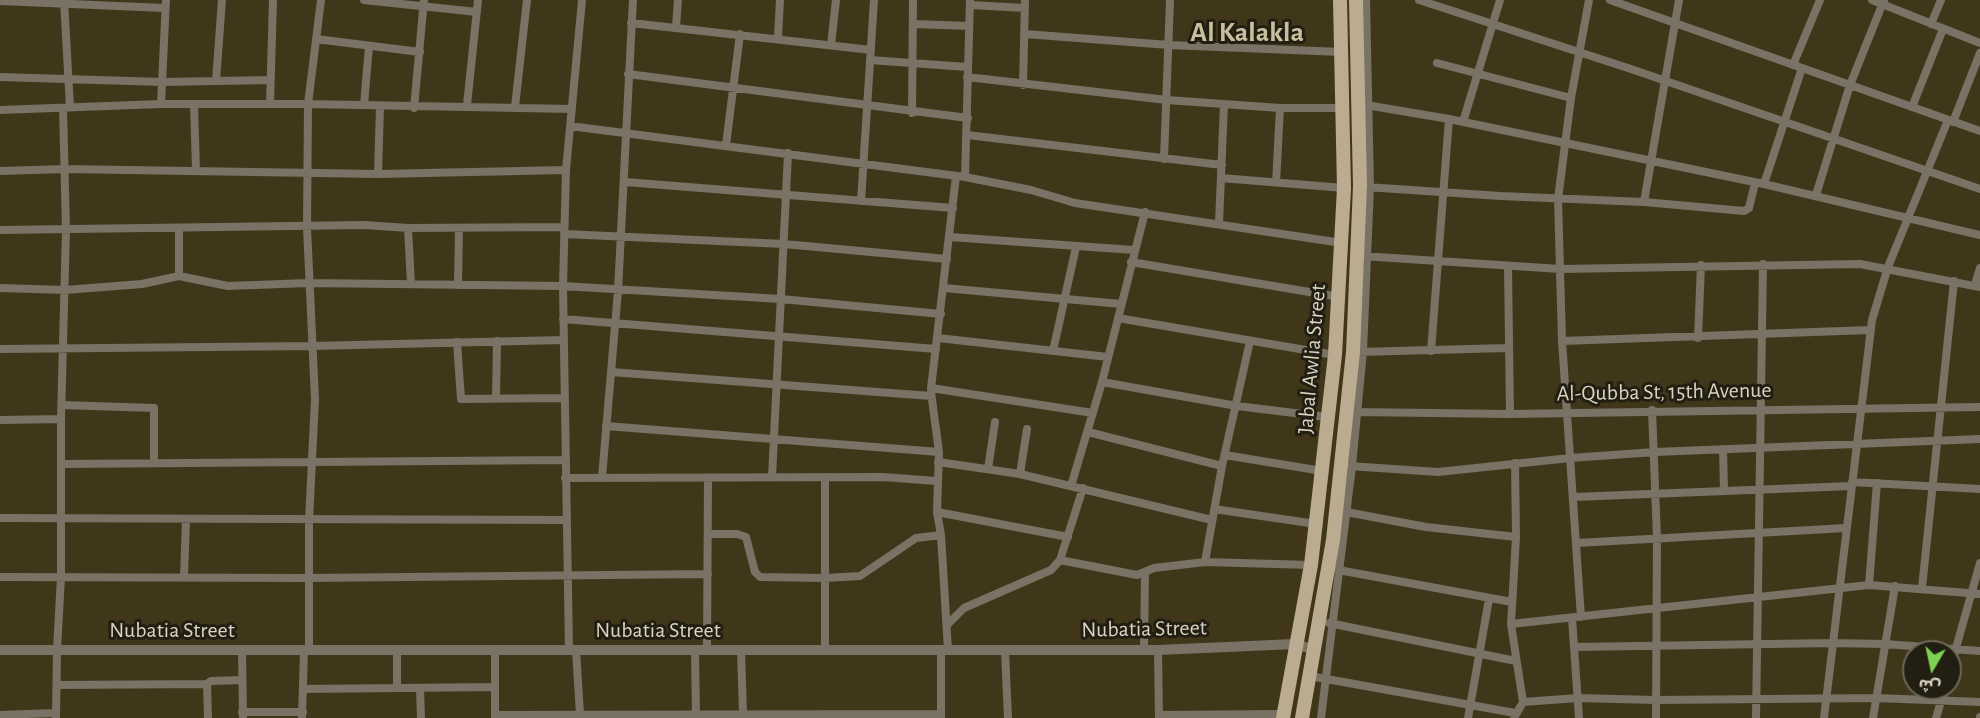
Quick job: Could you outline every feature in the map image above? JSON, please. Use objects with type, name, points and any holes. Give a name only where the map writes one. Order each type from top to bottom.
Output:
[{"type":"main road","name":"Jabal Awlia Street","points":[[1283,716],[1311,565],[1335,355],[1344,188],[1341,0]]},
{"type":"main road","name":"Jabal Awlia Street","points":[[1302,718],[1315,650],[1326,622],[1348,466],[1358,352],[1365,187],[1365,105],[1356,0]]},
{"type":"street","points":[[216,81],[222,0]]},
{"type":"street","points":[[270,104],[273,0]]},
{"type":"street","points":[[242,650],[243,715],[302,715],[315,399],[308,283],[308,104],[321,0]]},
{"type":"street","points":[[364,0],[424,4],[477,12]]},
{"type":"street","points":[[467,105],[478,0]]},
{"type":"street","points":[[515,107],[526,0]]},
{"type":"street","points":[[580,714],[572,650],[568,576],[562,286],[566,170],[582,0]]},
{"type":"street","points":[[602,477],[622,235],[633,0]]},
{"type":"street","points":[[676,27],[678,0]]},
{"type":"street","points":[[778,38],[780,0]]},
{"type":"street","points":[[831,45],[836,0]]},
{"type":"street","points":[[861,201],[874,0]]},
{"type":"street","points":[[912,113],[913,0]]},
{"type":"street","points":[[1164,159],[1170,0]]},
{"type":"street","points":[[1366,0],[1365,105],[1449,119],[1760,183],[1980,235]]},
{"type":"street","points":[[1419,0],[1980,189]]},
{"type":"street","points":[[1463,122],[1500,0]]},
{"type":"street","points":[[1579,718],[1575,647],[1577,543],[1562,341],[1558,199],[1571,98],[1589,0]]},
{"type":"street","points":[[1610,0],[1980,131]]},
{"type":"street","points":[[1644,202],[1663,81],[1679,0]]},
{"type":"street","points":[[1793,64],[1820,0]]},
{"type":"street","points":[[1872,0],[1883,2],[1980,43]]},
{"type":"street","points":[[1931,24],[1941,0]]},
{"type":"street","points":[[0,1],[166,4],[161,104]]},
{"type":"street","points":[[0,715],[56,715],[57,650],[62,576],[61,419],[66,230],[67,77],[64,2]]},
{"type":"street","points":[[495,650],[495,717],[580,714],[941,716],[947,625],[942,536],[937,512],[936,480],[939,452],[934,400],[931,392],[953,208],[967,135],[970,2],[1025,4],[1023,85]]},
{"type":"street","points":[[1816,195],[1850,85],[1883,2]]},
{"type":"street","points":[[414,108],[424,4]]},
{"type":"street","points":[[631,23],[778,38],[831,45],[912,63],[967,67]]},
{"type":"street","points":[[913,24],[969,26]]},
{"type":"street","points":[[1912,107],[1943,28]]},
{"type":"street","points":[[726,145],[740,34]]},
{"type":"street","points":[[1025,34],[1168,45],[1341,52]]},
{"type":"street","points":[[316,39],[420,52]]},
{"type":"street","points":[[364,105],[369,46]]},
{"type":"street","points":[[1824,718],[1870,330],[1888,267],[1980,54]]},
{"type":"street","points":[[1437,63],[1571,98]]},
{"type":"street","points":[[1365,187],[1644,202],[1747,211],[1784,123],[1802,68]]},
{"type":"street","points":[[628,74],[912,113],[968,118]]},
{"type":"street","points":[[0,76],[162,82],[270,80]]},
{"type":"street","points":[[967,77],[1023,85],[1224,105],[1344,108]]},
{"type":"street","points":[[0,110],[161,104],[308,104],[414,108],[467,105],[572,109]]},
{"type":"street","points":[[194,105],[196,170]]},
{"type":"street","points":[[1219,223],[1224,105]]},
{"type":"street","points":[[378,174],[380,106]]},
{"type":"street","points":[[1276,183],[1280,108]]},
{"type":"street","points":[[1431,351],[1449,119]]},
{"type":"street","points":[[570,126],[960,176],[1031,190],[1075,202],[1342,243]]},
{"type":"street","points":[[967,135],[1222,165]]},
{"type":"street","points":[[772,477],[788,153]]},
{"type":"street","points":[[0,171],[196,170],[378,174],[566,170]]},
{"type":"street","points":[[1221,178],[1344,188]]},
{"type":"street","points":[[625,182],[953,208]]},
{"type":"street","points":[[1071,486],[1102,382],[1144,212]]},
{"type":"street","points":[[0,230],[364,225],[408,228],[564,230],[784,244],[947,259]]},
{"type":"street","points":[[179,228],[180,276]]},
{"type":"street","points":[[408,228],[411,284]]},
{"type":"street","points":[[458,285],[459,228]]},
{"type":"street","points":[[950,237],[1134,250]]},
{"type":"street","points":[[1053,351],[1076,247]]},
{"type":"street","points":[[1363,256],[1560,269],[1844,263],[1888,267],[1977,286],[1980,268]]},
{"type":"street","points":[[1131,262],[1339,297]]},
{"type":"street","points":[[1756,718],[1761,532],[1763,264]]},
{"type":"street","points":[[1698,338],[1701,265]]},
{"type":"street","points":[[1508,267],[1507,348],[1510,414]]},
{"type":"street","points":[[0,288],[64,290],[142,284],[180,276],[228,286],[308,283],[562,286],[781,299],[941,314]]},
{"type":"street","points":[[1922,588],[1935,440],[1954,281]]},
{"type":"street","points":[[944,288],[1121,304]]},
{"type":"street","points":[[1118,318],[1335,355]]},
{"type":"street","points":[[563,319],[779,334],[936,349]]},
{"type":"street","points":[[1562,341],[1762,336],[1870,330]]},
{"type":"street","points":[[938,338],[1108,357]]},
{"type":"street","points":[[0,349],[64,346],[313,346],[563,340]]},
{"type":"street","points":[[496,398],[497,341]]},
{"type":"street","points":[[1205,562],[1222,466],[1250,341]]},
{"type":"street","points":[[457,342],[461,399],[563,398]]},
{"type":"street","points":[[1358,352],[1507,348]]},
{"type":"street","points":[[611,372],[931,392],[1093,413]]},
{"type":"street","points":[[1102,382],[1237,406],[1327,417]]},
{"type":"street","points":[[62,405],[154,408],[154,463]]},
{"type":"street","name":"Al-Qubba St, 15th Avenue","points":[[1353,412],[1510,414],[1761,408],[1980,407]]},
{"type":"street","points":[[1653,410],[1658,609],[1656,718]]},
{"type":"street","points":[[0,420],[61,419]]},
{"type":"street","points":[[988,469],[995,422]]},
{"type":"street","points":[[606,426],[939,452]]},
{"type":"street","points":[[1020,474],[1027,429]]},
{"type":"street","points":[[1088,432],[1222,466]]},
{"type":"street","points":[[1348,466],[1438,472],[1515,463],[1655,452],[1980,439]]},
{"type":"street","points":[[1723,449],[1724,490]]},
{"type":"street","points":[[1225,454],[1323,471]]},
{"type":"street","points":[[62,464],[564,460]]},
{"type":"street","points":[[938,462],[1020,474],[1212,520]]},
{"type":"street","points":[[1310,676],[1470,704],[1515,716],[1523,702],[1511,624],[1516,537],[1515,463]]},
{"type":"street","points":[[565,478],[825,477],[936,480]]},
{"type":"street","points":[[825,477],[825,650]]},
{"type":"street","points":[[707,650],[708,478]]},
{"type":"street","points":[[1574,497],[1877,483],[1980,489]]},
{"type":"street","points":[[1869,585],[1877,483]]},
{"type":"street","points":[[947,625],[964,608],[1052,570],[1060,560],[1083,488]]},
{"type":"street","points":[[1214,509],[1316,524]]},
{"type":"street","points":[[1342,511],[1426,527],[1516,537]]},
{"type":"street","points":[[937,512],[1068,537]]},
{"type":"street","points":[[0,518],[309,521],[566,520]]},
{"type":"street","points":[[184,577],[186,519]]},
{"type":"street","points":[[1577,543],[1846,528]]},
{"type":"street","points":[[708,534],[737,534],[746,537],[755,572],[760,577],[825,578],[860,576],[916,538],[942,536]]},
{"type":"street","points":[[1060,560],[1132,574],[1154,568],[1205,562],[1311,565]]},
{"type":"street","points":[[1959,640],[1977,594],[1980,563]]},
{"type":"street","points":[[1333,570],[1512,602]]},
{"type":"street","points":[[1144,650],[1145,572]]},
{"type":"street","points":[[0,577],[308,578],[708,574]]},
{"type":"street","points":[[1511,624],[1869,585],[1977,594]]},
{"type":"street","points":[[1873,718],[1895,586]]},
{"type":"street","points":[[1468,718],[1489,599]]},
{"type":"street","points":[[1321,718],[1328,678],[1326,622],[1516,661]]},
{"type":"street","points":[[1575,647],[1833,643],[1902,645]]},
{"type":"street","name":"Nubatia Street","points":[[0,650],[1158,650],[1295,644],[1315,650]]},
{"type":"street","points":[[397,650],[397,688]]},
{"type":"street","points":[[695,650],[696,715]]},
{"type":"street","points":[[739,715],[741,650]]},
{"type":"street","points":[[1005,650],[1008,718]]},
{"type":"street","points":[[1158,650],[1159,717],[1283,716]]},
{"type":"street","points":[[1962,650],[1980,651]]},
{"type":"street","points":[[57,685],[207,684],[213,680],[242,680]]},
{"type":"street","points":[[207,684],[208,718]]},
{"type":"street","points":[[303,689],[495,687]]},
{"type":"street","points":[[420,688],[421,718]]},
{"type":"street","points":[[1523,702],[1578,698],[1655,700],[1902,698]]},
{"type":"street","points":[[1936,718],[1941,700]]},
{"type":"street","points":[[1954,700],[1980,702]]},
{"type":"district","name":"Al Kalakla","points":[[1247,33]]}]
